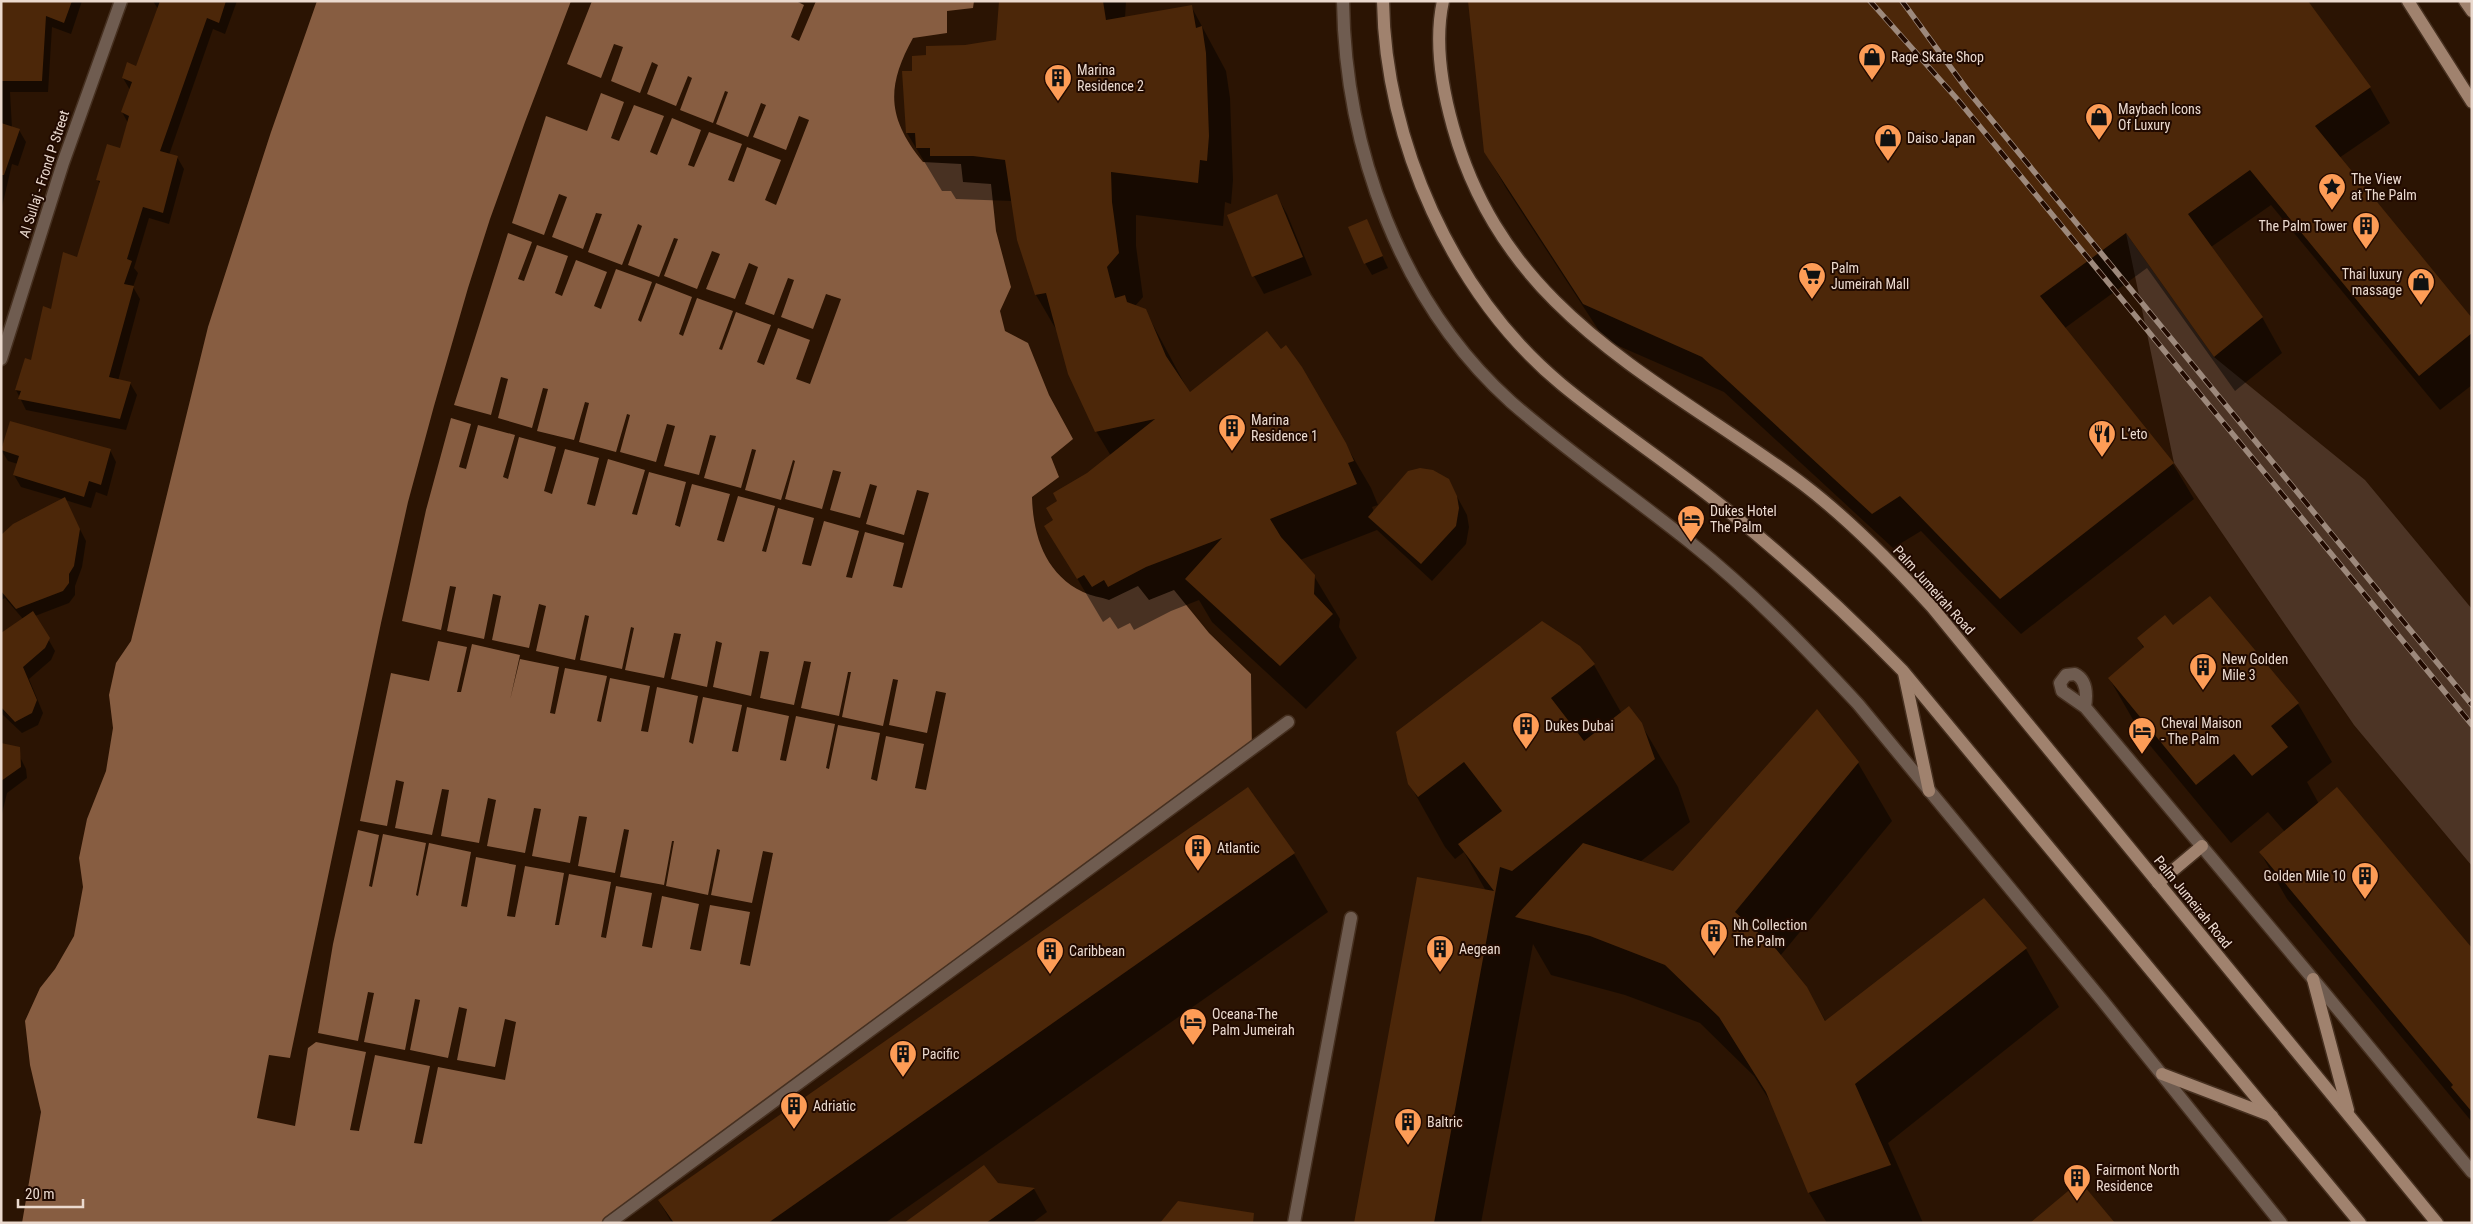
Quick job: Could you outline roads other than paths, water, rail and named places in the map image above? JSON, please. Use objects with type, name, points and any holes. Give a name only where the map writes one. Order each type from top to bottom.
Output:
[{"type":"main road","points":[[1383,1],[1392,88],[1412,162],[1443,233],[1483,298],[1533,357],[1560,384],[1677,471],[1747,527],[1821,591],[1903,671],[2274,1116],[2360,1223]]},
{"type":"main road","name":"Palm Jumeirah Road","points":[[1441,1],[1439,20],[1441,64],[1446,99],[1459,151],[1476,192],[1498,231],[1523,266],[1581,328],[1614,355],[1797,480],[1871,543],[1932,607],[2437,1223]]},
{"type":"main road","points":[[2408,1],[2472,102]]},
{"type":"main road","points":[[2465,1],[2472,11]]},
{"type":"main road","points":[[1903,671],[1929,791]]},
{"type":"main road","points":[[2158,883],[2202,846]]},
{"type":"main road","points":[[2314,979],[2349,1114]]},
{"type":"main road","points":[[2162,1074],[2274,1116]]},
{"type":"street","name":"Al Sullaj - Frond P Street","points":[[1,358],[63,163],[121,1]]},
{"type":"street","points":[[1343,1],[1346,62],[1352,99],[1369,170],[1381,205],[1411,272],[1450,335],[1510,401],[1692,544],[1765,608],[1858,704],[2162,1074],[2281,1223]]},
{"type":"street","points":[[2085,707],[2314,979],[2472,1172]]},
{"type":"street","points":[[609,1223],[1288,722]]},
{"type":"street","points":[[1294,1223],[1351,918]]},
{"type":"railway","points":[[1870,1],[1958,100],[2472,725]]},
{"type":"railway","points":[[1902,1],[1968,91],[2472,705]]},
{"type":"place","name":"Rage Skate Shop","points":[[1872,81]]},
{"type":"place","name":"Marina Residence 2","points":[[1058,102]]},
{"type":"place","name":"Maybach Icons Of Luxury","points":[[2099,141]]},
{"type":"place","name":"Daiso Japan","points":[[1888,162]]},
{"type":"place","name":"The View at The Palm","points":[[2332,211]]},
{"type":"place","name":"The Palm Tower","points":[[2366,250]]},
{"type":"place","name":"Palm Jumeirah Mall","points":[[1812,300]]},
{"type":"place","name":"Thai luxury massage","points":[[2421,306]]},
{"type":"place","name":"Marina Residence 1","points":[[1232,452]]},
{"type":"place","name":"L’eto","points":[[2102,458]]},
{"type":"place","name":"Dukes Hotel The Palm","points":[[1691,543]]},
{"type":"place","name":"New Golden Mile 3","points":[[2203,691]]},
{"type":"place","name":"Dukes Dubai","points":[[1526,750]]},
{"type":"place","name":"Cheval Maison - The Palm","points":[[2142,755]]},
{"type":"place","name":"Atlantic","points":[[1198,872]]},
{"type":"place","name":"Golden Mile 10","points":[[2365,900]]},
{"type":"place","name":"Nh Collection The Palm","points":[[1714,957]]},
{"type":"place","name":"Aegean","points":[[1440,973]]},
{"type":"place","name":"Caribbean","points":[[1050,975]]},
{"type":"place","name":"Oceana-The Palm Jumeirah","points":[[1193,1046]]},
{"type":"place","name":"Pacific","points":[[903,1078]]},
{"type":"place","name":"Adriatic","points":[[794,1130]]},
{"type":"place","name":"Baltric","points":[[1408,1146]]},
{"type":"place","name":"Fairmont North Residence","points":[[2077,1202]]}]
